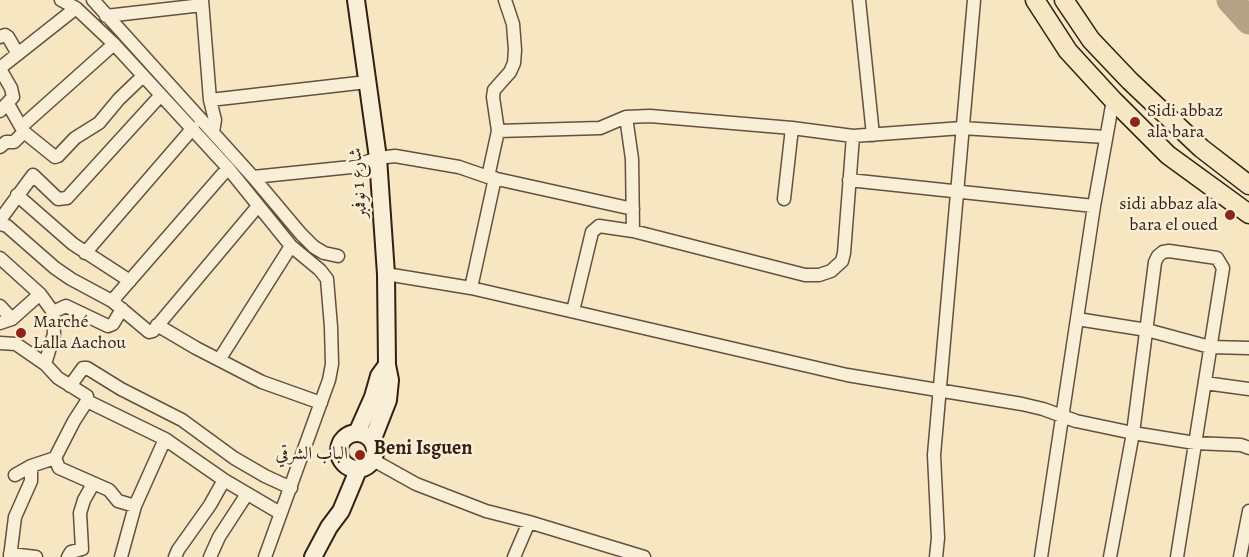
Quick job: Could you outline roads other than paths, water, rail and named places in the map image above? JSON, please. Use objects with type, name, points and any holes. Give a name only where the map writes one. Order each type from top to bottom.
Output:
[{"type":"main road","name":"شارع 1 نوفمبر","points":[[357,0],[378,158],[386,274],[387,364],[380,376],[365,437]]},
{"type":"main road","points":[[1035,0],[1068,51],[1113,100],[1168,155],[1249,214]]},
{"type":"main road","points":[[1064,0],[1091,40],[1130,81],[1201,148],[1249,185]]},
{"type":"main road","points":[[313,557],[329,527],[329,517],[360,465],[375,450],[365,437],[346,437],[340,447],[341,458],[360,465]]},
{"type":"street","points":[[61,0],[76,8],[114,44],[160,96],[193,128],[291,246],[320,270],[328,284],[332,364],[329,381],[265,557]]},
{"type":"street","points":[[93,0],[314,247],[324,253],[338,256]]},
{"type":"street","points":[[471,288],[492,178],[498,131],[494,90],[510,72],[514,63],[513,24],[505,0]]},
{"type":"street","points":[[859,0],[873,135]]},
{"type":"street","points":[[936,557],[938,538],[934,454],[974,0]]},
{"type":"street","points":[[106,16],[202,3],[210,100],[215,120],[213,132]]},
{"type":"street","points":[[76,8],[0,69],[13,91],[13,97],[4,108],[22,129],[51,155],[58,156],[75,138],[99,123],[142,76]]},
{"type":"street","points":[[0,37],[5,35],[8,37],[18,54]]},
{"type":"street","points":[[0,147],[6,142],[14,142],[22,129],[114,44]]},
{"type":"street","points":[[210,100],[367,82]]},
{"type":"street","points":[[160,96],[67,198],[58,199],[33,175],[0,222],[55,268],[117,305],[147,332],[153,331],[258,206]]},
{"type":"street","points":[[1041,557],[1094,206],[1113,100]]},
{"type":"street","points":[[498,131],[600,128],[626,117],[650,116],[792,128],[853,136],[962,128],[1106,137]]},
{"type":"street","points":[[626,117],[632,159],[633,231]]},
{"type":"street","points":[[85,253],[193,128]]},
{"type":"street","points":[[784,199],[792,128]]},
{"type":"street","points":[[573,311],[593,229],[603,225],[805,275],[826,273],[838,266],[844,253],[853,136]]},
{"type":"street","points":[[253,177],[351,167],[378,158],[405,157],[459,167],[492,178],[633,209]]},
{"type":"street","points":[[53,312],[66,306],[109,326],[113,324],[117,305],[130,281],[228,168]]},
{"type":"street","points":[[849,180],[1094,206]]},
{"type":"street","points":[[17,195],[73,244],[130,281]]},
{"type":"street","points":[[219,360],[291,246]]},
{"type":"street","points":[[1110,557],[1133,433],[1155,262],[1158,256],[1168,251],[1217,258],[1223,267],[1177,557]]},
{"type":"street","points":[[0,258],[40,294],[53,312],[54,334],[45,364]]},
{"type":"street","points":[[386,274],[471,288],[847,375],[1022,404],[1133,433],[1195,443],[1240,445],[1249,448]]},
{"type":"street","points":[[0,306],[6,321],[40,294]]},
{"type":"street","points":[[1077,319],[1147,330],[1210,346],[1249,348]]},
{"type":"street","points":[[158,325],[219,360],[275,388],[321,403]]},
{"type":"street","points":[[0,343],[16,344],[45,364],[58,378],[87,396],[87,401],[74,421],[56,458],[59,468],[111,491],[118,501],[135,506]]},
{"type":"street","points":[[70,386],[83,368],[87,368],[121,389],[182,420],[234,458],[291,489]]},
{"type":"street","points":[[1205,382],[1249,389]]},
{"type":"street","points":[[87,401],[165,439],[224,480],[280,513]]},
{"type":"street","points":[[121,557],[135,506],[165,439]]},
{"type":"street","points":[[15,475],[31,466],[56,458]]},
{"type":"street","points":[[360,465],[486,511],[644,557]]},
{"type":"street","points":[[31,466],[31,481],[6,536],[10,555],[36,557]]},
{"type":"street","points":[[175,557],[224,480]]},
{"type":"street","points":[[68,557],[71,552],[82,549],[80,513],[93,484]]},
{"type":"street","points":[[210,557],[219,537],[247,494]]},
{"type":"street","points":[[1239,557],[1249,511]]},
{"type":"street","points":[[514,557],[529,522]]},
{"type":"waterway","points":[[1230,0],[1249,21]]},
{"type":"place","name":"Sidi abbaz ala bara","points":[[1135,122]]},
{"type":"place","name":"sidi abbaz ala bara el oued","points":[[1230,215]]},
{"type":"place","name":"Marché Lalla Aachou","points":[[21,333]]},
{"type":"place","name":"الباب الشرقي","points":[[360,455]]},
{"type":"district","name":"Beni Isguen","points":[[423,449]]}]
